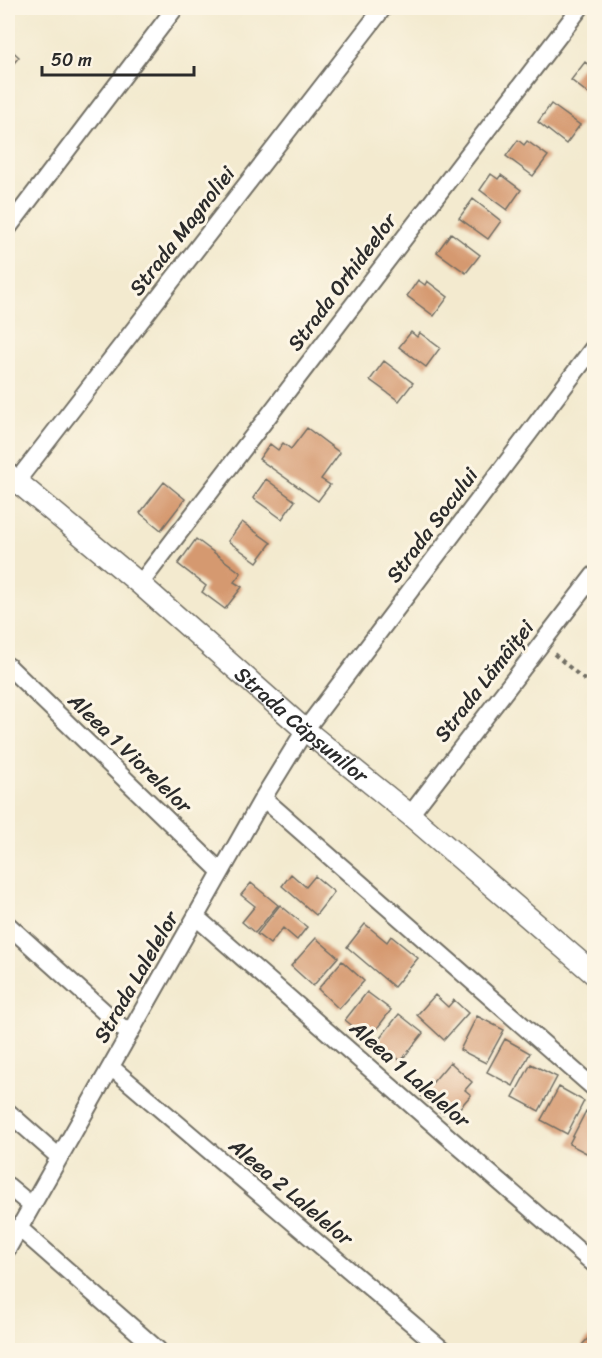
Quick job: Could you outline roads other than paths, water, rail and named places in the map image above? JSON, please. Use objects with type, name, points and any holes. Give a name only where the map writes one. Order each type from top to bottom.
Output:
[{"type":"street","points":[[8,228],[175,8]]},
{"type":"street","name":"Strada Magnoliei","points":[[12,478],[383,8]]},
{"type":"street","name":"Strada Orhideelor","points":[[140,584],[580,8]]},
{"type":"street","name":"Strada Socului","points":[[305,730],[594,347]]},
{"type":"street","name":"Strada Căpșunilor","points":[[12,478],[140,584],[305,730],[410,814],[594,974]]},
{"type":"street","name":"Strada Lămâiței","points":[[410,814],[594,575]]},
{"type":"street","name":"Aleea 1 Viorelelor","points":[[8,666],[221,872]]},
{"type":"street","name":"Strada Lalelelor","points":[[8,1248],[263,798],[305,730]]},
{"type":"street","points":[[263,798],[594,1088]]},
{"type":"street","name":"Aleea 1 Lalelelor","points":[[196,917],[594,1264]]},
{"type":"street","points":[[8,925],[129,1034]]},
{"type":"street","name":"Aleea 2 Lalelelor","points":[[111,1067],[443,1350]]},
{"type":"street","points":[[8,1112],[59,1157]]},
{"type":"street","points":[[8,1186],[32,1206]]},
{"type":"street","points":[[19,1228],[158,1350]]}]
